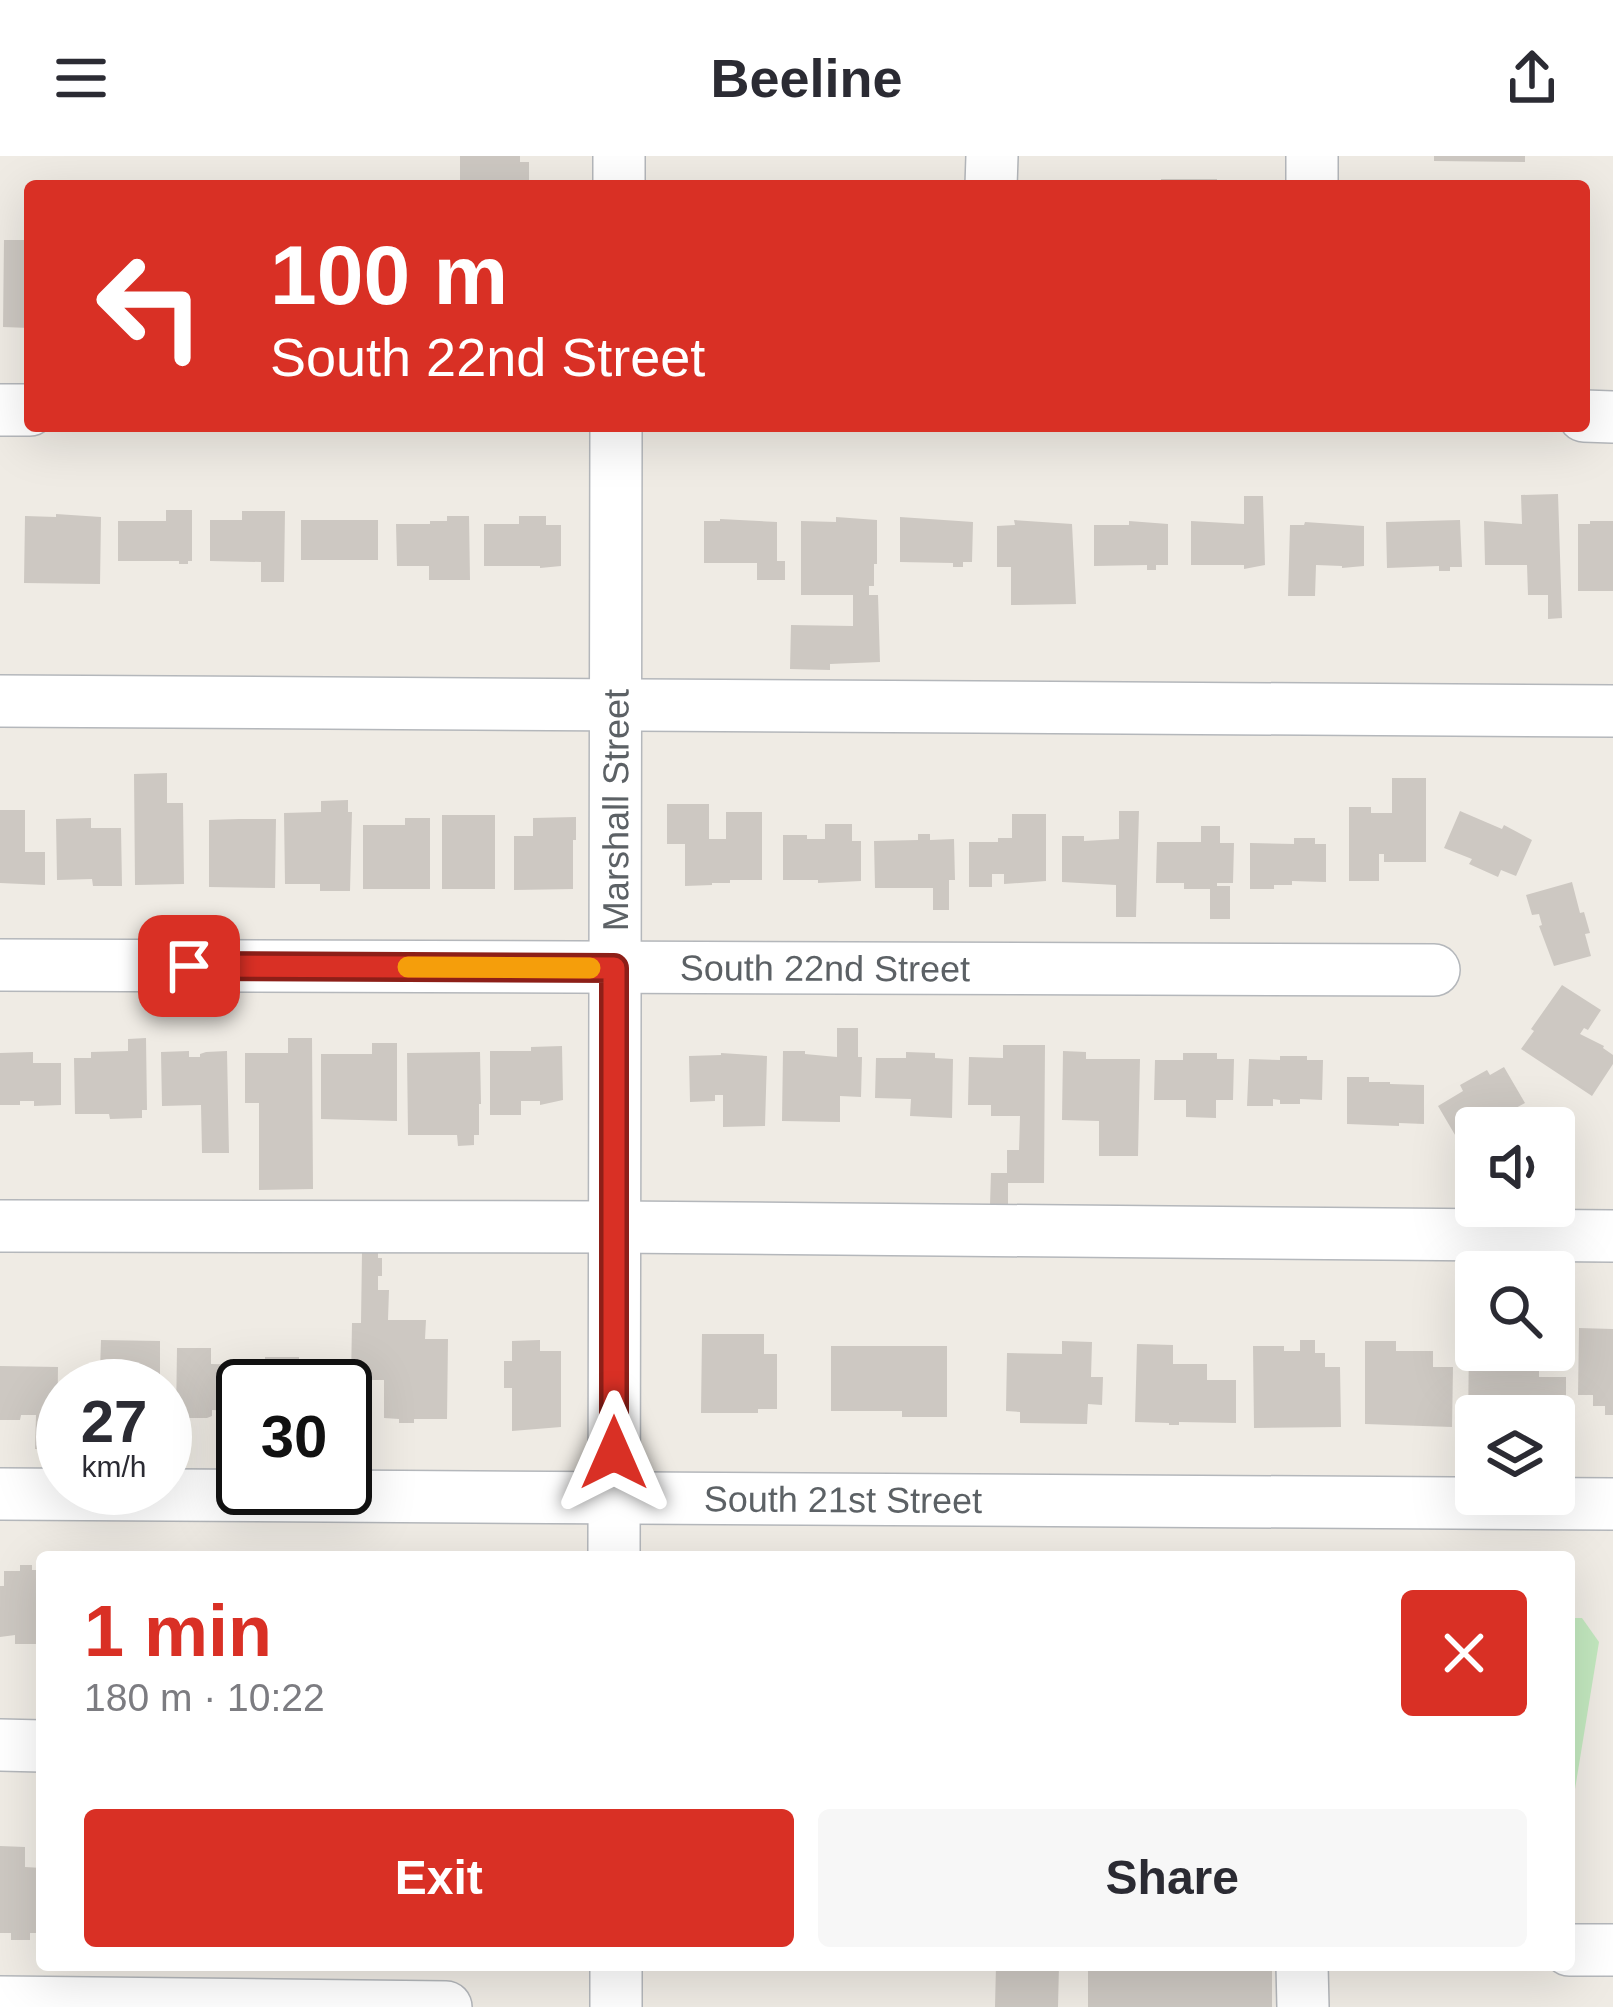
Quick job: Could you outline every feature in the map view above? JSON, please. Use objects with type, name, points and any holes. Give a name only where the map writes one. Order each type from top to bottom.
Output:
[{"type":"street","name":"Marshall Street","points":[[614,1551],[616,432]]},
{"type":"street","points":[[0,701],[1613,711]]},
{"type":"street","name":"South 22nd Street","points":[[0,965],[1434,970]]},
{"type":"street","points":[[0,1226],[1613,1236]]},
{"type":"street","name":"South 21st Street","points":[[0,1494],[1613,1504]]},
{"type":"street","points":[[0,1745],[36,1746]]},
{"type":"street","points":[[1575,1950],[1613,1950]]},
{"type":"street","points":[[616,1971],[616,2007]]},
{"type":"street","points":[[1302,1971],[1303,2007]]},
{"type":"street","points":[[0,2002],[446,2007]]},
{"type":"green space","points":[[1575,1618],[1582,1618],[1599,1642],[1575,1789]]},
{"type":"building","points":[[460,156],[520,156],[520,162],[529,162],[529,180],[460,180]]},
{"type":"building","points":[[1434,156],[1525,156],[1525,162],[1434,161]]},
{"type":"building","points":[[4,240],[24,240],[24,328],[3,327]]},
{"type":"building","points":[[1558,494],[1562,618],[1548,619],[1548,595],[1528,595],[1527,565],[1485,565],[1484,521],[1522,524],[1521,495]]},
{"type":"building","points":[[1244,496],[1263,496],[1265,565],[1244,569],[1244,565],[1191,565],[1191,521],[1244,524]]},
{"type":"building","points":[[166,510],[192,510],[192,561],[118,561],[118,521],[166,521]]},
{"type":"building","points":[[242,511],[285,511],[284,582],[261,582],[261,562],[210,561],[210,520],[242,520]]},
{"type":"building","points":[[25,516],[101,517],[100,584],[24,583]]},
{"type":"building","points":[[447,516],[469,516],[470,580],[429,580],[429,566],[397,566],[396,524],[430,524],[447,521]]},
{"type":"building","points":[[519,516],[546,516],[546,525],[561,525],[561,566],[484,566],[484,524],[519,524]]},
{"type":"building","points":[[836,517],[877,520],[877,564],[869,595],[878,595],[880,662],[830,664],[830,670],[790,669],[791,625],[853,626],[853,595],[801,595],[801,521],[836,522]]},
{"type":"building","points":[[900,517],[973,522],[972,562],[953,567],[953,563],[900,562]]},
{"type":"building","points":[[301,520],[378,520],[378,560],[301,560]]},
{"type":"building","points":[[1014,520],[1072,524],[1076,604],[1011,605],[1011,567],[997,567],[997,526],[1015,525]]},
{"type":"building","points":[[1460,520],[1462,567],[1450,567],[1450,571],[1439,571],[1439,566],[1387,568],[1386,522]]},
{"type":"building","points":[[704,521],[777,522],[777,561],[785,561],[785,580],[757,580],[757,563],[704,563]]},
{"type":"building","points":[[1129,521],[1168,524],[1168,565],[1156,565],[1156,570],[1147,570],[1147,565],[1094,566],[1094,525],[1129,525]]},
{"type":"building","points":[[1613,521],[1613,591],[1578,591],[1578,524]]},
{"type":"building","points":[[1290,525],[1364,526],[1364,566],[1316,565],[1315,596],[1288,596]]},
{"type":"building","points":[[167,773],[167,803],[183,803],[184,884],[135,885],[134,774]]},
{"type":"building","points":[[1392,778],[1426,778],[1426,862],[1384,862],[1384,854],[1379,854],[1379,881],[1349,881],[1349,807],[1392,813]]},
{"type":"building","points":[[348,800],[348,812],[352,812],[350,891],[320,891],[320,884],[285,884],[284,813],[321,812],[321,801]]},
{"type":"building","points":[[667,804],[709,804],[709,839],[726,839],[726,812],[762,812],[762,880],[685,886],[685,844],[667,844]]},
{"type":"building","points":[[0,810],[25,810],[25,852],[45,852],[45,885],[0,883]]},
{"type":"building","points":[[1119,811],[1139,811],[1136,917],[1116,917],[1116,885],[1062,882],[1062,836],[1084,836],[1084,841],[1119,839]]},
{"type":"building","points":[[1460,811],[1532,840],[1516,876],[1501,870],[1498,877],[1444,848]]},
{"type":"building","points":[[1012,814],[1046,814],[1046,881],[1004,884],[1004,874],[992,874],[992,887],[969,887],[969,842],[1012,838]]},
{"type":"building","points":[[442,815],[495,815],[495,889],[442,889]]},
{"type":"building","points":[[576,817],[573,889],[514,890],[514,836],[533,836],[533,818]]},
{"type":"building","points":[[91,818],[91,828],[121,828],[122,886],[93,886],[92,879],[57,880],[56,819]]},
{"type":"building","points":[[405,818],[430,818],[430,889],[363,889],[363,825],[405,825]]},
{"type":"building","points":[[276,819],[275,888],[209,887],[209,820]]},
{"type":"building","points":[[825,824],[852,824],[852,841],[861,841],[861,881],[783,880],[783,835],[825,839]]},
{"type":"building","points":[[1201,826],[1220,826],[1220,843],[1234,843],[1233,883],[1217,883],[1230,886],[1230,919],[1210,919],[1210,889],[1156,883],[1157,842],[1201,842]]},
{"type":"building","points":[[918,834],[930,834],[930,840],[954,839],[955,880],[949,880],[949,910],[933,910],[933,888],[875,888],[874,841],[918,840]]},
{"type":"building","points":[[1294,838],[1315,838],[1315,844],[1326,844],[1326,882],[1292,881],[1292,885],[1274,885],[1274,889],[1250,889],[1250,843],[1294,844]]},
{"type":"building","points":[[1572,882],[1590,933],[1585,934],[1591,956],[1554,966],[1539,914],[1532,915],[1526,895]]},
{"type":"building","points":[[1562,985],[1601,1010],[1580,1034],[1613,1055],[1613,1064],[1592,1096],[1521,1049]]},
{"type":"building","points":[[837,1028],[858,1028],[861,1097],[840,1096],[840,1122],[782,1121],[783,1051],[837,1057]]},
{"type":"building","points":[[146,1038],[147,1110],[142,1110],[142,1118],[75,1114],[74,1058],[91,1058],[91,1052],[128,1051],[128,1039]]},
{"type":"building","points":[[288,1038],[312,1038],[313,1189],[259,1190],[259,1103],[245,1103],[245,1053],[288,1053]]},
{"type":"building","points":[[372,1043],[397,1043],[397,1121],[321,1119],[321,1054],[372,1054]]},
{"type":"building","points":[[1003,1045],[1045,1045],[1044,1183],[1008,1183],[1008,1205],[990,1205],[991,1173],[1007,1173],[1007,1150],[1019,1150],[1020,1116],[991,1116],[991,1105],[968,1105],[969,1057],[1003,1058]]},
{"type":"building","points":[[562,1046],[563,1100],[540,1105],[540,1101],[521,1101],[521,1115],[490,1115],[490,1051]]},
{"type":"building","points":[[189,1051],[189,1057],[200,1057],[227,1051],[229,1153],[202,1153],[201,1105],[162,1106],[161,1052]]},
{"type":"building","points":[[1063,1051],[1086,1052],[1086,1059],[1140,1059],[1138,1156],[1099,1156],[1099,1121],[1062,1120]]},
{"type":"building","points":[[33,1052],[33,1063],[61,1063],[61,1105],[34,1106],[34,1101],[20,1101],[20,1105],[0,1105],[0,1053]]},
{"type":"building","points":[[480,1052],[479,1135],[474,1135],[474,1145],[458,1146],[457,1135],[408,1135],[407,1053]]},
{"type":"building","points":[[906,1052],[953,1059],[952,1118],[910,1116],[911,1099],[875,1098],[876,1058],[906,1058]]},
{"type":"building","points":[[1183,1053],[1217,1053],[1217,1059],[1234,1059],[1233,1100],[1216,1100],[1216,1118],[1186,1117],[1186,1100],[1154,1100],[1155,1060],[1183,1060]]},
{"type":"building","points":[[689,1056],[767,1056],[765,1126],[723,1127],[723,1095],[715,1095],[715,1101],[690,1102]]},
{"type":"building","points":[[1280,1056],[1323,1060],[1322,1100],[1280,1104],[1273,1099],[1273,1106],[1247,1106],[1249,1059],[1280,1060]]},
{"type":"building","points":[[1504,1067],[1525,1103],[1455,1107],[1455,1135],[1438,1106],[1463,1091],[1460,1085],[1487,1070],[1490,1075]]},
{"type":"building","points":[[1347,1077],[1424,1085],[1424,1124],[1347,1124]]},
{"type":"building","points":[[362,1252],[378,1253],[382,1276],[378,1276],[378,1290],[389,1290],[388,1320],[426,1320],[425,1339],[448,1339],[447,1419],[399,1423],[399,1419],[384,1418],[384,1380],[372,1380],[372,1359],[351,1359],[352,1323],[361,1323]]},
{"type":"building","points":[[1579,1328],[1613,1329],[1613,1415],[1605,1415],[1605,1406],[1593,1406],[1593,1395],[1578,1395]]},
{"type":"building","points":[[702,1334],[764,1334],[764,1354],[777,1354],[777,1409],[701,1413]]},
{"type":"building","points":[[101,1340],[160,1341],[160,1359],[100,1359]]},
{"type":"building","points":[[540,1340],[540,1351],[561,1351],[561,1427],[512,1431],[512,1388],[504,1388],[504,1361],[512,1361],[512,1341]]},
{"type":"building","points":[[1300,1340],[1315,1340],[1315,1353],[1325,1353],[1325,1367],[1340,1367],[1341,1427],[1254,1428],[1253,1346],[1300,1351]]},
{"type":"building","points":[[1062,1341],[1092,1342],[1091,1377],[1103,1377],[1102,1405],[1088,1404],[1087,1424],[1020,1423],[1020,1412],[1006,1411],[1007,1353],[1062,1354]]},
{"type":"building","points":[[1365,1341],[1396,1341],[1396,1351],[1433,1351],[1433,1367],[1453,1367],[1452,1427],[1365,1424]]},
{"type":"building","points":[[1137,1344],[1173,1345],[1173,1364],[1207,1364],[1207,1380],[1236,1380],[1236,1423],[1135,1422]]},
{"type":"building","points":[[831,1346],[947,1346],[947,1417],[902,1417],[902,1411],[831,1411]]},
{"type":"building","points":[[177,1348],[211,1348],[211,1364],[216,1364],[212,1416],[192,1418],[192,1359],[177,1359]]},
{"type":"building","points":[[0,1366],[36,1367],[36,1415],[0,1420]]},
{"type":"building","points":[[1469,1371],[1539,1371],[1539,1377],[1566,1377],[1566,1395],[1468,1395]]},
{"type":"building","points":[[20,1565],[36,1570],[36,1644],[15,1644],[15,1635],[0,1637],[4,1571],[20,1571]]},
{"type":"building","points":[[0,1846],[25,1847],[25,1867],[36,1868],[36,1933],[30,1933],[30,1940],[11,1940],[11,1933],[0,1933]]},
{"type":"building","points":[[996,1971],[1059,1971],[1058,2007],[995,2007]]},
{"type":"building","points":[[1088,1971],[1272,1971],[1272,2007],[1088,2007]]},
{"type":"slow traffic","points":[[408,967],[590,968]]},
{"type":"route","points":[[189,966],[614,968],[614,1453]]}]
